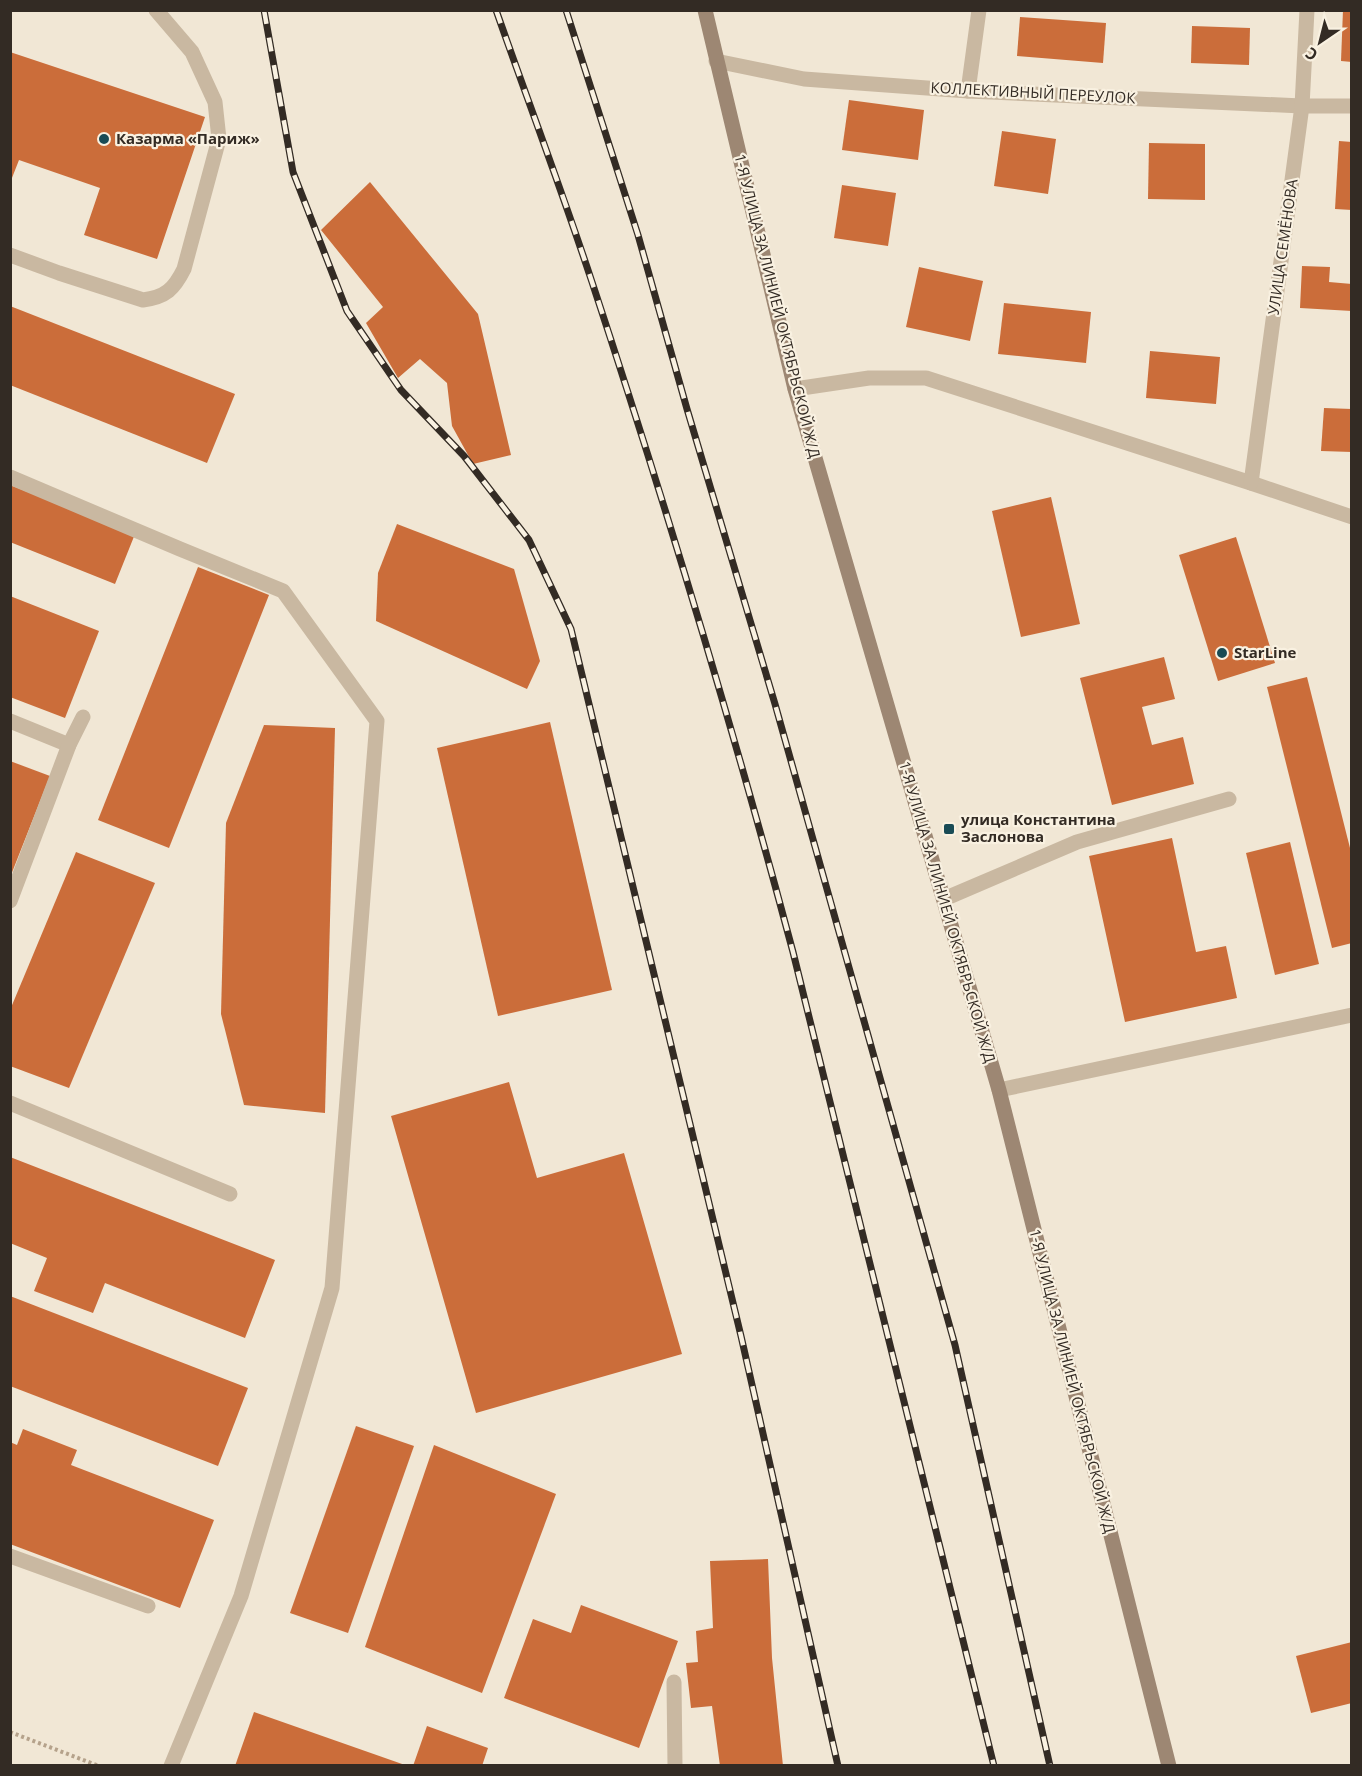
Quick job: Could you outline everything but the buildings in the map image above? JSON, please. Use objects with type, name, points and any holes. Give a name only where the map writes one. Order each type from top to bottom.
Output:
[{"type":"main road","name":"1-Я УЛИЦА ЗА ЛИНИЕЙ ОКТЯБРЬСКОЙ Ж/Д","points":[[705,10],[795,388],[999,1090],[1169,1766]]},
{"type":"street","points":[[10,255],[143,300],[157,298],[177,284],[184,269],[219,139],[215,102],[192,52],[156,10]]},
{"type":"street","points":[[968,91],[979,10]]},
{"type":"street","name":"УЛИЦА СЕМЁНОВА","points":[[1251,483],[1302,106],[1307,10]]},
{"type":"street","name":"КОЛЛЕКТИВНЫЙ ПЕРЕУЛОК","points":[[716,61],[804,79],[968,91],[1302,106],[1352,106]]},
{"type":"street","points":[[795,388],[869,378],[926,378],[1352,517]]},
{"type":"street","points":[[10,477],[283,591],[377,721],[332,1288],[241,1596],[171,1766]]},
{"type":"street","points":[[10,901],[69,745],[83,717]]},
{"type":"street","points":[[10,721],[69,745]]},
{"type":"street","points":[[944,900],[1077,842],[1228,799]]},
{"type":"street","points":[[999,1090],[1352,1015]]},
{"type":"street","points":[[10,1102],[230,1194]]},
{"type":"street","points":[[10,1556],[148,1606]]},
{"type":"street","points":[[674,1682],[675,1766]]},
{"type":"path","points":[[10,1732],[99,1766]]},
{"type":"railway","points":[[264,10],[293,172],[347,311],[401,390],[464,456],[529,540],[571,629],[741,1336],[838,1766]]},
{"type":"railway","points":[[496,10],[569,214],[619,365],[747,783],[793,952],[994,1766]]},
{"type":"railway","points":[[566,10],[638,235],[775,704],[955,1345],[1050,1766]]},
{"type":"place","name":"Казарма «Париж»","points":[[104,139]]},
{"type":"place","name":"StarLine","points":[[1222,653]]},
{"type":"place","name":"улица Константина Заслонова","points":[[949,829]]}]
